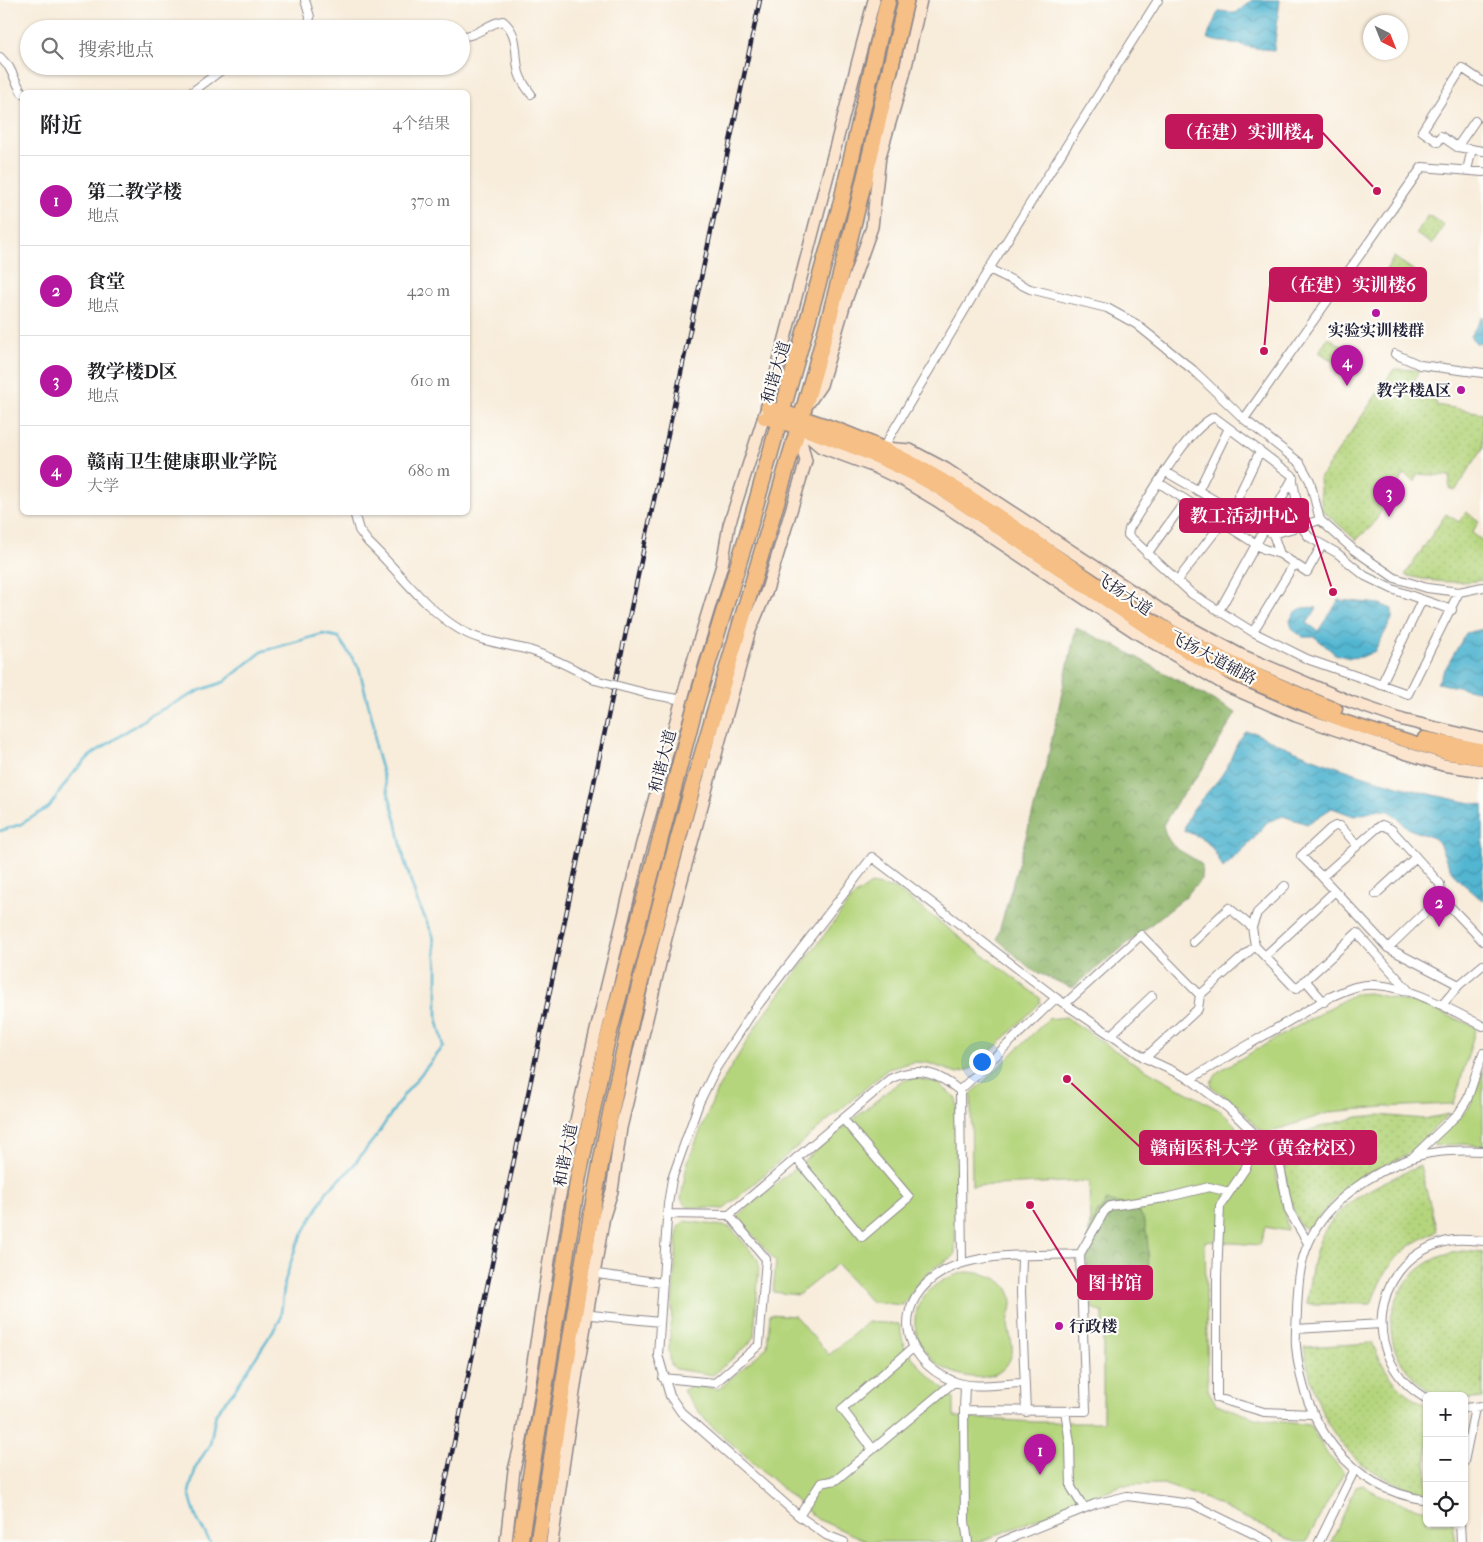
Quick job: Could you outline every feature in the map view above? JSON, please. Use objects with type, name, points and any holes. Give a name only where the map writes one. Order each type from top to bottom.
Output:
[{"type":"highway","name":"和谐大道","points":[[520,1542],[578,1179],[606,1044],[773,414],[841,204],[888,0]]},
{"type":"highway","points":[[538,1542],[589,1273],[599,1172],[624,1053],[671,865],[715,706],[799,421],[857,208],[906,0]]},
{"type":"main road","name":"飞扬大道","points":[[773,414],[883,448],[947,482],[1139,611],[1214,655],[1250,673],[1345,713],[1439,742],[1483,750]]},
{"type":"main road","name":"飞扬大道","points":[[799,421],[908,471],[940,489],[1153,632],[1208,664],[1265,690],[1343,721],[1445,753],[1483,759]]},
{"type":"street","points":[[304,0],[310,20]]},
{"type":"street","points":[[506,1542],[514,1470],[520,1446],[557,1209],[638,858],[722,565],[729,525],[773,414],[874,0]]},
{"type":"street","points":[[663,1283],[589,1273],[612,1191],[621,1128],[666,938],[749,633],[767,590],[806,461],[799,421],[821,385],[844,306],[872,227],[880,156],[904,75],[921,0]]},
{"type":"street","points":[[883,448],[990,269],[1158,0]]},
{"type":"street","points":[[470,35],[476,35],[496,22],[503,21],[510,27],[514,36],[519,74],[531,94]]},
{"type":"street","points":[[0,57],[9,68],[20,90]]},
{"type":"street","points":[[1483,82],[1462,68],[1422,132],[1438,142],[1441,136],[1457,147],[1483,151]]},
{"type":"street","points":[[195,90],[215,75]]},
{"type":"street","points":[[1457,147],[1475,121]]},
{"type":"street","points":[[1467,170],[1472,149]]},
{"type":"street","points":[[1244,418],[1422,167],[1483,172]]},
{"type":"street","points":[[990,269],[1030,289],[1107,308],[1136,324],[1192,370],[1244,418],[1300,463],[1310,480],[1320,520],[1354,550],[1395,578],[1427,588],[1459,592],[1483,586]]},
{"type":"street","points":[[1395,354],[1420,365],[1483,373]]},
{"type":"street","points":[[1452,610],[1392,590],[1365,576],[1337,553],[1309,537],[1301,526],[1293,478],[1214,417],[1204,422],[1185,444],[1129,529],[1128,534],[1147,554],[1192,594],[1253,632],[1307,659],[1408,694],[1452,610],[1459,592]]},
{"type":"street","name":"飞扬大道辅路","points":[[799,421],[821,447],[875,467],[904,481],[936,500],[1182,662],[1227,686],[1296,716],[1435,762],[1483,771]]},
{"type":"street","points":[[1198,490],[1229,428]]},
{"type":"street","points":[[806,461],[821,447]]},
{"type":"street","name":"飞扬大道辅路","points":[[883,448],[910,450],[946,469],[1178,621],[1226,648],[1351,702],[1403,720],[1478,739]]},
{"type":"street","points":[[1232,510],[1260,451]]},
{"type":"street","points":[[1166,472],[1274,534],[1320,520]]},
{"type":"street","points":[[1219,611],[1293,478]]},
{"type":"street","points":[[1159,483],[1256,544],[1280,554],[1307,572],[1322,545]]},
{"type":"street","points":[[1147,554],[1186,500]]},
{"type":"street","points":[[355,515],[359,530],[368,542],[446,620],[461,630],[492,642],[528,650],[560,661],[595,680],[649,694],[683,700]]},
{"type":"street","points":[[1178,581],[1222,523]]},
{"type":"street","points":[[1274,534],[1280,554]]},
{"type":"street","points":[[1253,632],[1294,564]]},
{"type":"street","points":[[1381,685],[1422,600]]},
{"type":"street","points":[[1112,604],[1135,632]]},
{"type":"street","points":[[1139,611],[1178,621]]},
{"type":"street","points":[[1226,648],[1250,673]]},
{"type":"street","points":[[1182,662],[1208,664]]},
{"type":"street","points":[[1265,690],[1296,716]]},
{"type":"street","points":[[1439,742],[1478,739]]},
{"type":"street","points":[[1322,877],[1382,825],[1391,829],[1440,884],[1441,897],[1483,941]]},
{"type":"street","points":[[1357,845],[1340,826],[1335,826],[1302,856],[1388,948],[1459,985]]},
{"type":"street","points":[[844,1542],[826,1535],[800,1516],[681,1412],[670,1396],[663,1378],[658,1355],[667,1214],[672,1179],[698,1103],[716,1068],[752,1013],[872,857],[1056,998],[1145,1058],[1190,1079],[1227,1107],[1259,1138],[1276,1147],[1289,1211],[1308,1243]]},
{"type":"street","points":[[1376,894],[1416,857]]},
{"type":"street","points":[[1285,886],[1257,913],[1252,927],[1255,946],[1296,989],[1357,933],[1409,992]]},
{"type":"street","points":[[1265,956],[1335,891]]},
{"type":"street","points":[[1388,948],[1441,897]]},
{"type":"street","points":[[1193,942],[1229,908],[1252,927]]},
{"type":"street","points":[[1066,1003],[1141,935],[1200,994]]},
{"type":"street","points":[[1145,1058],[1198,1009],[1200,994],[1255,946]]},
{"type":"street","points":[[1442,1005],[1459,985],[1483,965]]},
{"type":"street","points":[[1305,980],[1324,1002]]},
{"type":"street","points":[[1190,1079],[1350,988],[1373,984],[1409,992],[1442,1005],[1483,1026]]},
{"type":"street","points":[[1111,1035],[1152,996]]},
{"type":"street","points":[[962,1263],[960,1090],[1056,998]]},
{"type":"street","points":[[1413,1157],[1459,1114],[1467,1100],[1483,1053]]},
{"type":"street","points":[[667,1214],[729,1215],[890,1079],[910,1071],[940,1076],[960,1090]]},
{"type":"street","points":[[796,1158],[862,1237],[908,1197],[843,1118]]},
{"type":"street","points":[[1259,1138],[1245,1169],[1220,1206],[1218,1235],[1217,1398],[1264,1412],[1312,1414]]},
{"type":"street","points":[[1423,1499],[1400,1494],[1369,1480],[1355,1469],[1322,1434],[1312,1414],[1301,1380],[1296,1345],[1299,1279],[1308,1243],[1325,1217],[1365,1180],[1413,1157],[1448,1151],[1483,1151]]},
{"type":"street","points":[[964,1410],[1086,1411],[1080,1254],[1090,1234],[1110,1206],[1165,1198],[1209,1187],[1229,1192]]},
{"type":"street","points":[[663,1378],[715,1383],[759,1345],[766,1259],[729,1215]]},
{"type":"street","points":[[1423,1397],[1400,1379],[1389,1361],[1382,1342],[1381,1324],[1384,1300],[1393,1281],[1405,1264],[1422,1251],[1441,1243],[1462,1239],[1483,1240]]},
{"type":"street","points":[[1025,1382],[965,1385],[937,1374],[913,1348],[908,1334],[907,1324],[912,1303],[933,1279],[962,1263],[995,1258],[1080,1254]]},
{"type":"street","points":[[1022,1257],[1021,1292],[1026,1412]]},
{"type":"street","points":[[552,1542],[582,1314],[660,1322]]},
{"type":"street","points":[[1296,1328],[1381,1324]]},
{"type":"street","points":[[873,1449],[842,1409],[913,1348]]},
{"type":"street","points":[[800,1516],[821,1483],[836,1480],[954,1382]]},
{"type":"street","points":[[965,1385],[965,1521],[968,1542]]},
{"type":"street","points":[[1468,1448],[1479,1408]]},
{"type":"street","points":[[1065,1411],[1070,1443],[1071,1488],[1084,1508]]},
{"type":"street","points":[[1319,1542],[1355,1469]]},
{"type":"street","points":[[1001,1542],[1084,1508],[1128,1496],[1192,1504],[1270,1542]]},
{"type":"street","points":[[1460,1527],[1461,1542]]},
{"type":"green space","points":[[1428,215],[1444,225],[1432,244],[1416,234]]},
{"type":"green space","points":[[1394,257],[1419,274],[1411,286],[1386,270]]},
{"type":"green space","points":[[1328,337],[1358,357],[1348,371],[1319,352]]},
{"type":"green space","points":[[1394,369],[1419,370],[1415,379],[1415,389],[1420,396],[1429,401],[1437,396],[1436,405],[1483,413],[1483,448],[1455,491],[1449,488],[1450,476],[1417,474],[1415,482],[1404,474],[1372,526],[1356,540],[1322,510],[1319,479]]},
{"type":"green space","points":[[1466,512],[1479,521],[1472,533],[1483,541],[1483,580],[1444,582],[1405,575],[1446,514],[1459,522]]},
{"type":"green space","points":[[1076,628],[1120,648],[1236,713],[1200,773],[1177,802],[1163,825],[1173,845],[1202,865],[1201,879],[1185,897],[1072,988],[1032,970],[997,939],[1046,766]]},
{"type":"green space","points":[[871,884],[896,889],[1040,998],[1040,1003],[976,1066],[957,1073],[928,1063],[914,1062],[888,1069],[724,1209],[686,1207],[681,1199],[687,1164],[717,1090],[760,1020],[853,897]]},
{"type":"green space","points":[[1369,993],[1422,1005],[1476,1027],[1454,1104],[1383,1107],[1331,1112],[1267,1133],[1257,1128],[1239,1106],[1212,1087],[1211,1082],[1219,1071],[1354,994]]},
{"type":"green space","points":[[1066,1017],[1129,1060],[1221,1111],[1235,1125],[1245,1147],[1261,1148],[1272,1154],[1288,1231],[1265,1227],[1260,1245],[1205,1241],[1208,1390],[1216,1404],[1258,1419],[1309,1425],[1328,1455],[1344,1472],[1306,1542],[1295,1542],[1206,1499],[1163,1484],[1122,1485],[979,1542],[869,1542],[817,1519],[707,1422],[683,1391],[690,1386],[719,1389],[767,1347],[770,1314],[795,1316],[829,1355],[868,1322],[899,1324],[904,1346],[920,1367],[954,1399],[954,1417],[1034,1422],[1103,1422],[1103,1313],[1092,1308],[1091,1297],[1124,1292],[1107,1201],[1090,1223],[1089,1181],[972,1186],[971,1094],[1048,1019]]},
{"type":"green space","points":[[1483,1070],[1483,1146],[1463,1144],[1434,1146],[1434,1138],[1460,1118],[1470,1106]]},
{"type":"green space","points":[[915,1078],[938,1083],[957,1099],[955,1255],[934,1268],[918,1283],[903,1305],[871,1302],[837,1264],[798,1295],[773,1292],[776,1262],[737,1216],[889,1090],[901,1081]]},
{"type":"green space","points":[[1449,1114],[1407,1155],[1363,1176],[1341,1192],[1308,1229],[1299,1225],[1286,1182],[1283,1137],[1358,1117],[1378,1115],[1424,1119]]},
{"type":"green space","points":[[1420,1166],[1437,1231],[1412,1245],[1395,1259],[1382,1278],[1371,1304],[1306,1304],[1317,1247],[1328,1226],[1349,1203],[1362,1194]]},
{"type":"green space","points":[[1107,1201],[1129,1206],[1140,1213],[1147,1233],[1149,1271],[1124,1292],[1091,1297],[1086,1254],[1090,1223]]},
{"type":"green space","points":[[685,1221],[730,1227],[757,1258],[759,1265],[754,1336],[748,1345],[713,1375],[676,1369],[671,1365],[669,1350],[678,1227]]},
{"type":"green space","points":[[1464,1251],[1483,1253],[1483,1398],[1468,1400],[1468,1392],[1431,1392],[1422,1386],[1399,1358],[1392,1338],[1391,1318],[1397,1298],[1408,1281],[1423,1266],[1442,1256]]},
{"type":"green space","points":[[967,1272],[997,1279],[1003,1283],[1011,1295],[1012,1308],[1008,1327],[1012,1354],[1004,1368],[995,1374],[984,1377],[961,1375],[941,1366],[933,1360],[922,1346],[916,1332],[915,1318],[918,1306],[926,1294],[937,1284]]},
{"type":"green space","points":[[1372,1343],[1382,1364],[1393,1380],[1399,1387],[1423,1403],[1423,1492],[1394,1482],[1373,1471],[1356,1459],[1342,1444],[1330,1427],[1321,1409],[1308,1369],[1304,1347]]},
{"type":"green space","points":[[1363,1485],[1394,1501],[1423,1509],[1423,1527],[1454,1527],[1456,1542],[1331,1542],[1356,1487]]},
{"type":"water","points":[[1252,0],[1280,0],[1274,50],[1219,42],[1207,38],[1220,11],[1236,13]]},
{"type":"water","points":[[1483,317],[1483,344],[1476,343],[1470,336]]},
{"type":"water","points":[[1339,600],[1380,604],[1392,609],[1392,619],[1375,651],[1362,657],[1349,658],[1335,654],[1315,637],[1303,637],[1292,628],[1290,621],[1295,613],[1301,609],[1313,607],[1317,608],[1307,623],[1318,631]]},
{"type":"water","points":[[1483,629],[1483,692],[1437,683],[1466,633]]},
{"type":"water","points":[[1246,732],[1253,732],[1337,767],[1395,785],[1483,805],[1483,901],[1459,880],[1450,869],[1439,843],[1434,838],[1409,829],[1390,811],[1380,810],[1354,816],[1332,808],[1307,824],[1283,816],[1267,822],[1251,842],[1223,868],[1209,844],[1199,837],[1184,831],[1190,814],[1220,778],[1239,740]]},
{"type":"waterway","points":[[0,831],[21,824],[49,807],[73,773],[91,755],[151,715],[201,690],[224,682],[263,651],[323,634],[338,637],[359,668],[374,726],[375,747],[396,820],[404,859],[417,901],[433,935],[437,966],[437,1018],[444,1046],[403,1096],[377,1135],[349,1171],[327,1191],[296,1246],[285,1281],[280,1320],[236,1388],[216,1413],[210,1444],[196,1467],[189,1492],[196,1517],[210,1542]]},
{"type":"railway","points":[[433,1542],[760,0]]},
{"type":"place","name":"（在建）实训楼4","points":[[1377,191]]},
{"type":"place","name":"实验实训楼群","points":[[1376,313]]},
{"type":"place","name":"（在建）实训楼6","points":[[1264,351]]},
{"type":"place","name":"赣南卫生健康职业学院","points":[[1347,386]]},
{"type":"place","name":"教学楼A区","points":[[1461,390]]},
{"type":"place","name":"教学楼D区","points":[[1389,517]]},
{"type":"place","name":"教工活动中心","points":[[1333,592]]},
{"type":"place","name":"食堂","points":[[1439,927]]},
{"type":"place","name":"赣南医科大学（黄金校区）","points":[[1067,1079]]},
{"type":"place","name":"图书馆","points":[[1030,1205]]},
{"type":"place","name":"行政楼","points":[[1059,1326]]},
{"type":"place","name":"第二教学楼","points":[[1040,1475]]}]
